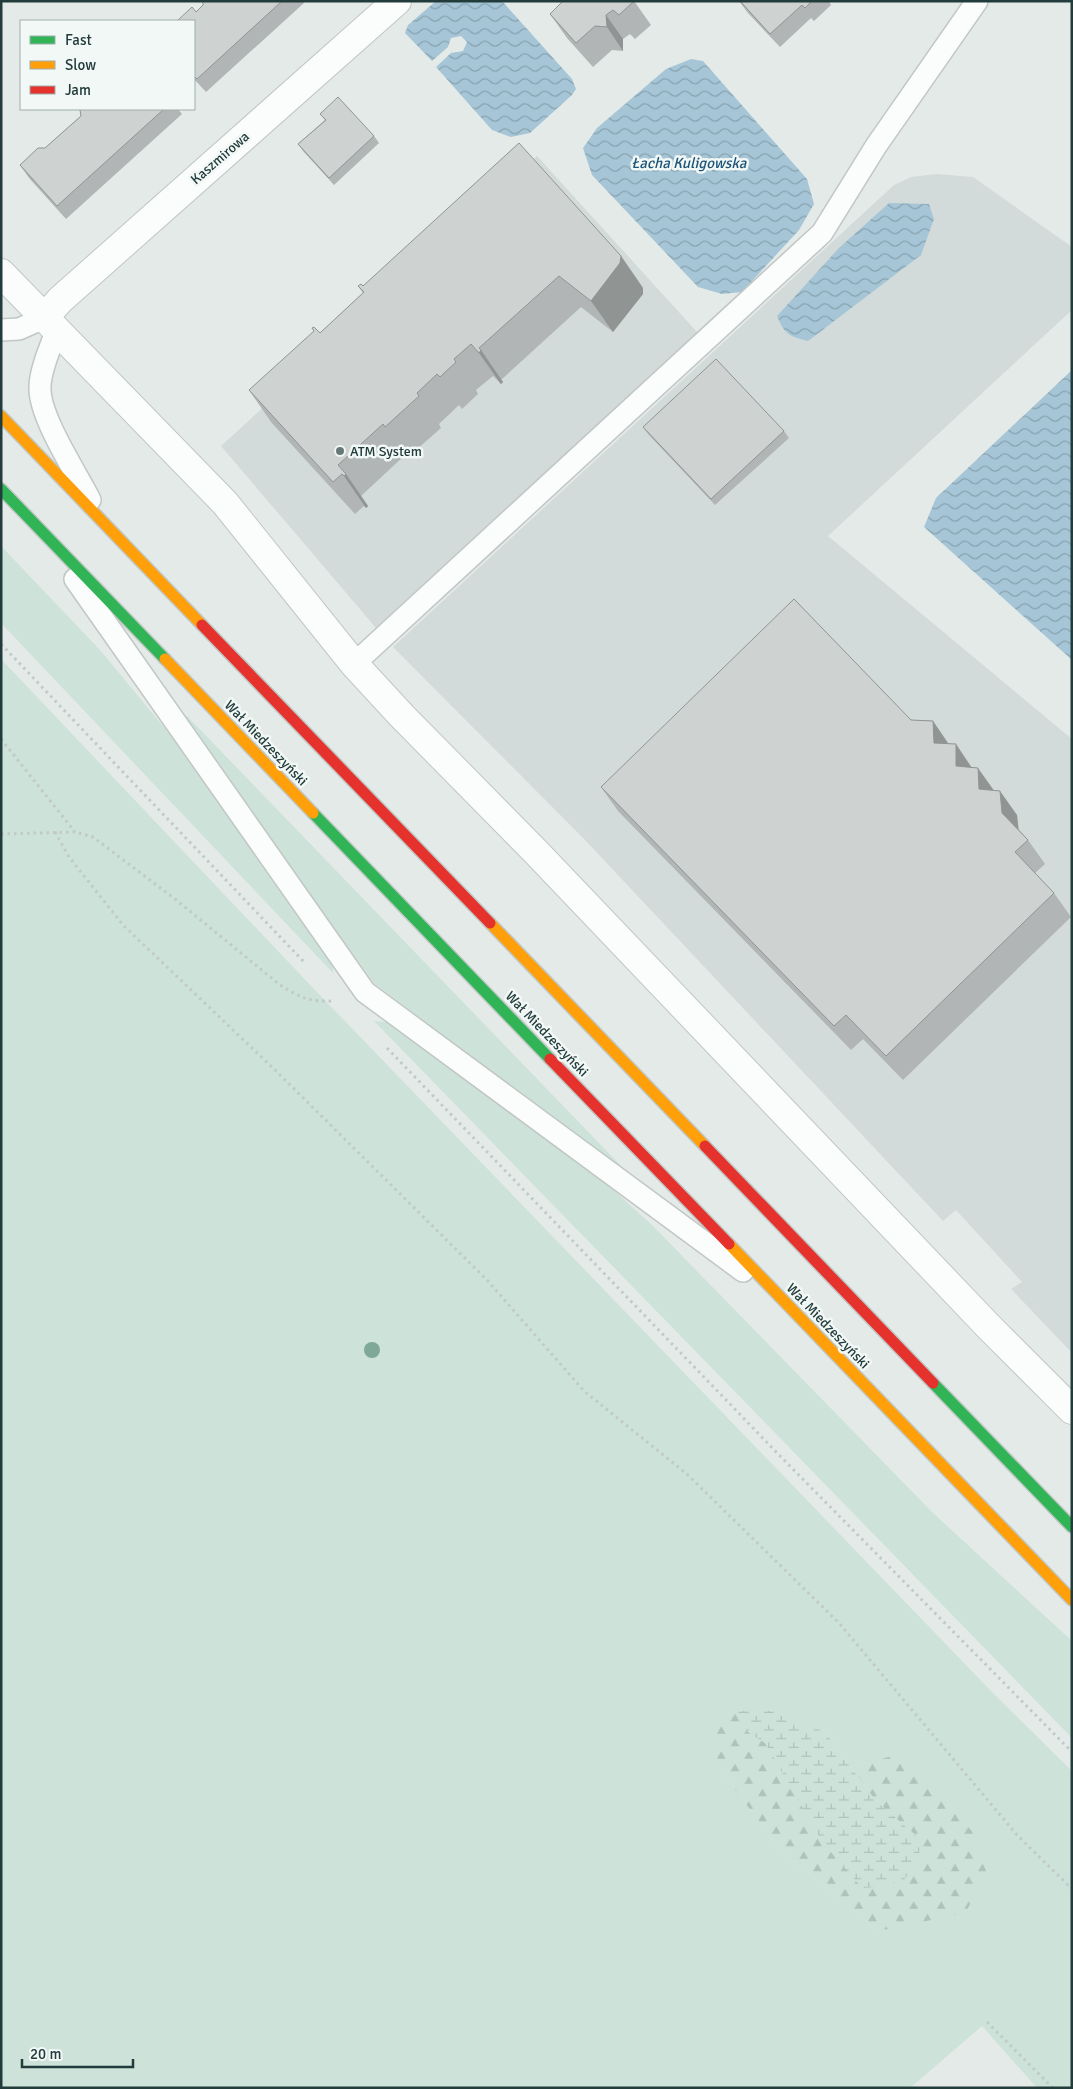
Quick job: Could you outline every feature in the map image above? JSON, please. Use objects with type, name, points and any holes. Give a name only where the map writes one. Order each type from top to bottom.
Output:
[{"type":"main road","points":[[1,416],[1072,1527]]},
{"type":"main road","name":"Wał Miedzeszyński","points":[[1,489],[1072,1600]]},
{"type":"street","name":"Kaszmirowa","points":[[51,324],[67,293],[397,1]]},
{"type":"street","points":[[1,273],[226,503],[354,664],[408,722],[536,852],[989,1327],[1072,1410]]},
{"type":"lane","points":[[354,664],[822,233],[876,146],[977,1]]},
{"type":"lane","points":[[1,330],[51,324],[47,357],[40,388],[48,422],[101,520]]},
{"type":"lane","points":[[42,531],[365,992],[784,1302]]},
{"type":"path","points":[[1,644],[308,966]]},
{"type":"path","points":[[1,739],[75,832]]},
{"type":"path","points":[[56,832],[69,857],[123,925],[275,1070],[487,1280],[584,1391],[688,1475],[838,1623],[1017,1835],[1072,1888]]},
{"type":"path","points":[[1,834],[75,832],[93,837],[175,899],[280,985],[298,996],[315,1002],[342,1001],[365,992]]},
{"type":"path","points":[[383,1044],[781,1457],[1072,1752]]},
{"type":"path","points":[[987,2022],[1054,2088]]},
{"type":"shaded area","name":"ATM System","points":[[537,156],[697,332],[376,628],[221,446]]},
{"type":"shaded area","points":[[937,174],[973,177],[1072,247],[1072,310],[828,536],[1072,739],[1072,1353],[1011,1289],[1022,1282],[956,1210],[943,1221],[586,841],[393,647],[894,185],[911,177]]},
{"type":"green space","points":[[1,546],[100,650],[171,734],[333,957],[333,973],[1,623]]},
{"type":"green space","points":[[1,659],[313,988],[991,1691],[1072,1771],[1072,2088],[1037,2088],[982,2026],[910,2088],[1,2088]],"holes":[[[826,1733],[851,1767],[899,1755],[878,1931],[781,1851],[719,1768]]]},
{"type":"green space","points":[[187,716],[625,1170],[622,1171],[374,983],[183,719]]},
{"type":"green space","points":[[374,1021],[395,1023],[609,1186],[653,1226],[933,1513],[1072,1641],[1072,1738]]},
{"type":"green space","points":[[737,1711],[748,1732],[920,1839],[875,1800],[851,1767],[899,1754],[975,1834],[987,1875],[965,1913],[878,1931],[781,1851],[719,1768],[713,1729]]},
{"type":"green space","points":[[737,1711],[778,1711],[826,1733],[875,1800],[920,1839],[919,1859],[904,1880],[884,1886],[862,1888],[823,1843],[765,1743],[748,1732]]},
{"type":"water","points":[[436,1],[502,1],[572,79],[576,89],[572,95],[530,133],[511,137],[492,130],[436,67],[451,53],[463,51],[467,42],[461,36],[451,38],[448,47],[432,61],[405,33],[408,25]]},
{"type":"water","name":"Łacha Kuligowska","points":[[691,59],[703,61],[807,179],[814,204],[799,230],[742,292],[722,294],[698,287],[592,175],[583,148],[597,128],[666,69]]},
{"type":"water","points":[[889,203],[929,204],[934,219],[921,255],[808,341],[788,334],[777,316],[839,248]]},
{"type":"water","points":[[1072,370],[1072,660],[924,527],[936,498]]},
{"type":"building","points":[[203,1],[282,1],[197,79],[195,77],[195,20],[178,20],[192,7],[196,12],[203,5]]},
{"type":"building","points":[[563,1],[634,1],[619,15],[613,10],[606,15],[607,27],[595,26],[576,43],[550,14]]},
{"type":"building","points":[[740,1],[812,1],[805,8],[802,5],[770,34]]},
{"type":"building","points":[[338,97],[374,136],[329,178],[298,144],[326,120],[320,114]]},
{"type":"building","points":[[80,110],[163,110],[57,206],[20,165],[38,148],[45,148],[81,116]]},
{"type":"building","points":[[519,143],[621,256],[620,263],[591,301],[559,276],[479,348],[481,350],[479,353],[471,344],[454,359],[456,362],[440,377],[437,374],[417,393],[419,396],[385,427],[383,424],[338,465],[346,474],[344,476],[342,474],[333,482],[249,390],[314,331],[312,328],[314,327],[320,333],[364,292],[358,286],[361,284],[363,286]]},
{"type":"building","points":[[716,359],[784,431],[711,499],[643,427]]},
{"type":"building","points":[[794,599],[911,720],[933,721],[934,743],[956,744],[956,766],[978,768],[979,789],[1000,791],[1002,813],[1028,840],[1015,852],[1054,893],[886,1056],[846,1015],[834,1026],[601,787]]},
{"type":"traffic: fast","points":[[1,489],[165,659]]},
{"type":"traffic: fast","points":[[313,813],[550,1059]]},
{"type":"traffic: fast","points":[[933,1383],[1072,1527]]},
{"type":"traffic: slow","points":[[1,416],[202,625]]},
{"type":"traffic: slow","points":[[165,659],[313,813]]},
{"type":"traffic: slow","points":[[490,923],[705,1146]]},
{"type":"traffic: slow","points":[[729,1244],[1072,1600]]},
{"type":"traffic: jam","points":[[202,625],[490,923]]},
{"type":"traffic: jam","points":[[550,1059],[729,1244]]},
{"type":"traffic: jam","points":[[705,1146],[933,1383]]},
{"type":"place","name":"ATM System","points":[[340,451]]}]
